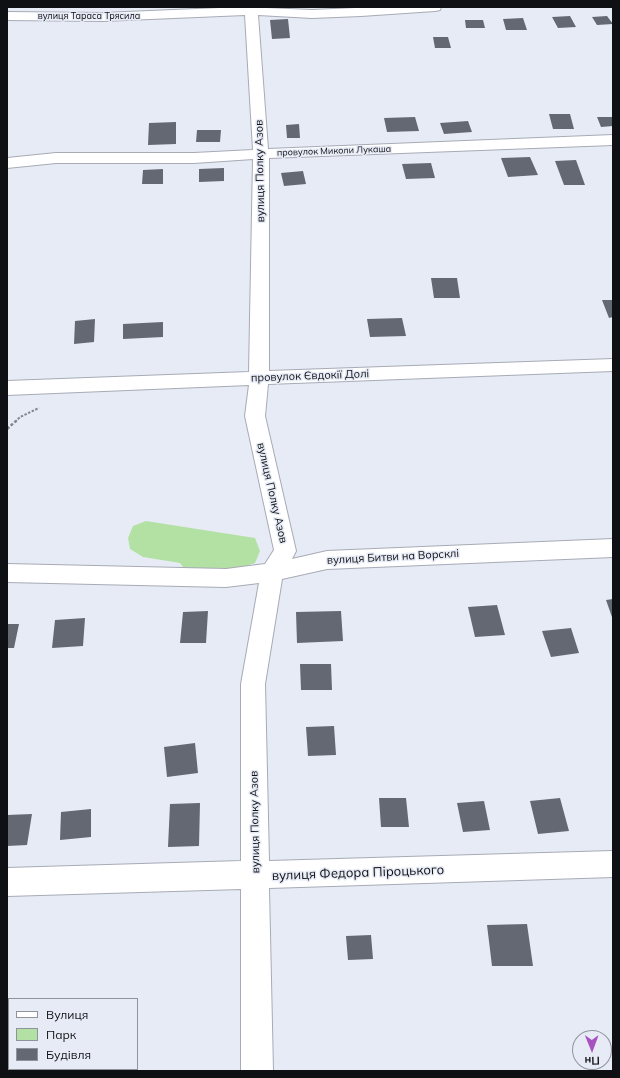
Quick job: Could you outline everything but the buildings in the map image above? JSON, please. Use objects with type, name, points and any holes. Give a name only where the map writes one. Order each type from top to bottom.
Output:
[{"type":"street","name":"вулиця Тараса Трясила","points":[[7,16],[110,17],[249,9],[312,14],[435,7]]},
{"type":"street","name":"вулиця Полку Азов","points":[[249,9],[252,16],[261,154],[259,378],[255,416],[285,551],[272,572],[253,684],[257,1071]]},
{"type":"street","name":"провулок Миколи Лукаша","points":[[7,164],[56,158],[194,158],[613,140]]},
{"type":"street","name":"провулок Євдокії Долі","points":[[7,388],[613,365]]},
{"type":"street","name":"вулиця Битви на Ворсклі","points":[[7,573],[226,578],[272,572],[326,560],[613,548]]},
{"type":"street","name":"вулиця Федора Піроцького","points":[[7,882],[256,876],[613,864]]},
{"type":"green space","points":[[146,521],[255,538],[260,551],[255,563],[231,571],[186,571],[180,563],[143,557],[130,549],[128,538],[133,526]]}]
